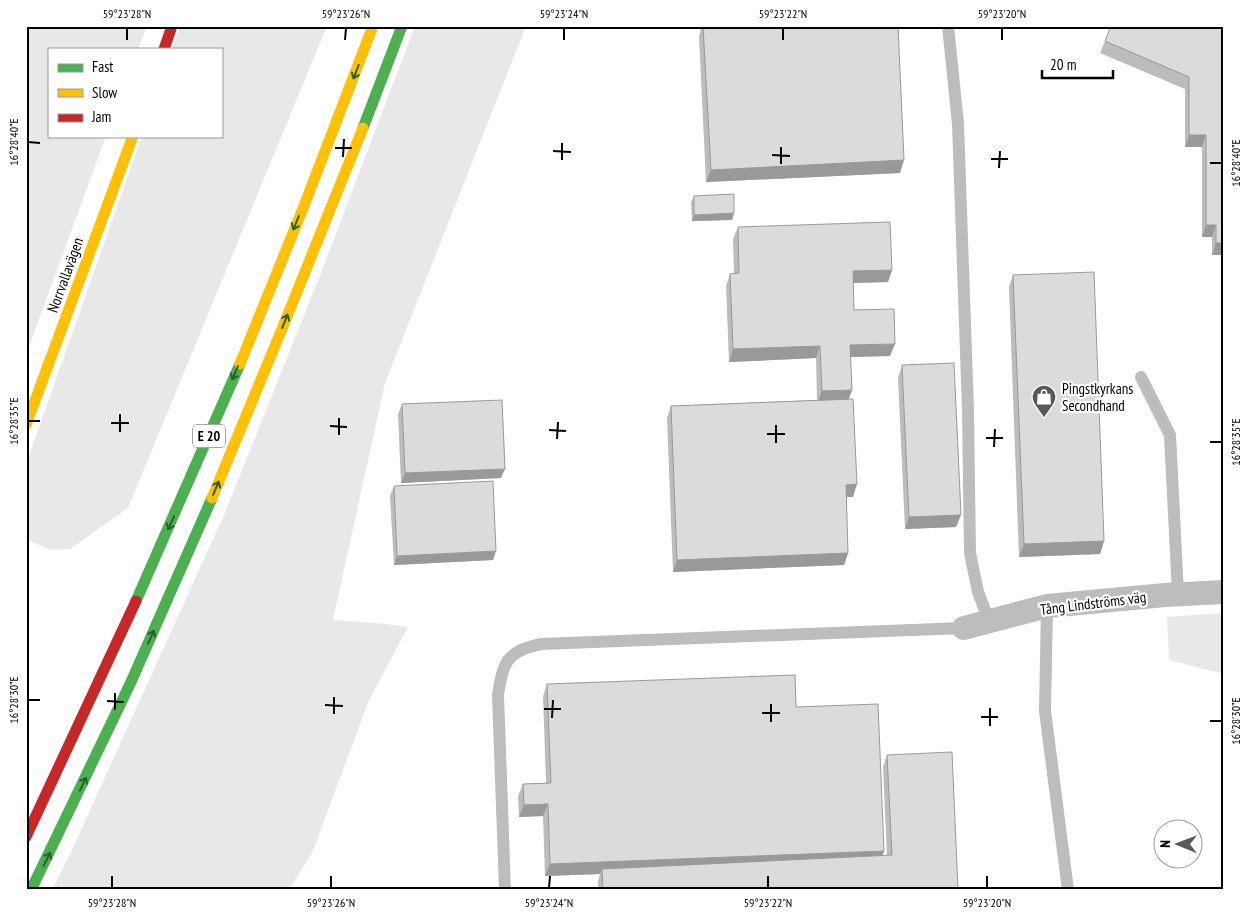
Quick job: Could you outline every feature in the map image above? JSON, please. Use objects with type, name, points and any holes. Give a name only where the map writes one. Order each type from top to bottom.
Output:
[{"type":"main road","points":[[164,48],[172,26]]},
{"type":"main road","name":"E 20","points":[[26,837],[86,712],[181,502],[259,317],[373,26]]},
{"type":"main road","name":"E 20","points":[[32,890],[190,548],[299,286],[402,26]]},
{"type":"main road","name":"Norrvallavägen","points":[[26,425],[132,138]]},
{"type":"street","name":"Tång Lindströms väg","points":[[964,628],[1047,606],[1178,594],[1224,592]]},
{"type":"lane","points":[[948,26],[958,133],[968,391],[970,553],[978,592],[989,621]]},
{"type":"lane","points":[[1141,377],[1170,435],[1178,594]]},
{"type":"lane","points":[[1047,606],[1045,711],[1068,890]]},
{"type":"lane","points":[[505,890],[498,695],[502,669],[510,658],[520,650],[541,644],[964,628]]},
{"type":"shaded area","points":[[26,26],[147,26],[138,48],[48,48],[48,138],[105,138],[26,355]]},
{"type":"shaded area","points":[[180,26],[327,26],[128,508],[70,549],[48,549],[26,539],[26,464],[141,138],[222,138],[222,48],[172,48]]},
{"type":"shaded area","points":[[415,26],[526,26],[385,383],[333,620],[408,627],[369,700],[313,851],[289,890],[52,890],[224,515],[319,278]]},
{"type":"shaded area","points":[[1224,613],[1224,674],[1169,660],[1167,617]]},
{"type":"building","points":[[703,26],[898,26],[904,160],[711,170]]},
{"type":"building","points":[[1111,26],[1224,26],[1224,243],[1216,243],[1216,225],[1206,225],[1206,135],[1189,135],[1189,77],[1105,41]]},
{"type":"building","points":[[734,194],[734,213],[694,215],[694,196]]},
{"type":"building","points":[[890,222],[892,270],[853,271],[854,310],[894,309],[895,344],[850,345],[852,390],[822,391],[820,346],[733,349],[730,274],[739,273],[738,227]]},
{"type":"building","points":[[1094,272],[1104,541],[1024,544],[1013,275]]},
{"type":"building","points":[[954,363],[961,515],[909,517],[902,365]]},
{"type":"building","points":[[853,399],[857,484],[846,485],[848,553],[677,560],[671,406]]},
{"type":"building","points":[[502,400],[505,469],[405,473],[402,404]]},
{"type":"building","points":[[493,481],[496,551],[397,556],[394,486]]},
{"type":"building","points":[[795,675],[796,707],[878,704],[884,851],[550,864],[548,804],[524,805],[523,784],[551,783],[547,684]]},
{"type":"building","points":[[952,752],[958,890],[603,890],[602,869],[892,855],[887,755]]},
{"type":"traffic: fast","points":[[363,128],[402,26]]},
{"type":"traffic: fast","points":[[136,601],[240,364]]},
{"type":"traffic: fast","points":[[31,890],[131,682],[212,498]]},
{"type":"traffic: slow","points":[[240,364],[304,206],[373,26]]},
{"type":"traffic: slow","points":[[212,498],[363,128]]},
{"type":"traffic: slow","points":[[26,425],[132,138]]},
{"type":"traffic: jam","points":[[164,48],[172,26]]},
{"type":"traffic: jam","points":[[26,837],[136,601]]},
{"type":"place","name":"Pingstkyrkans Secondhand","points":[[1044,418]]}]
